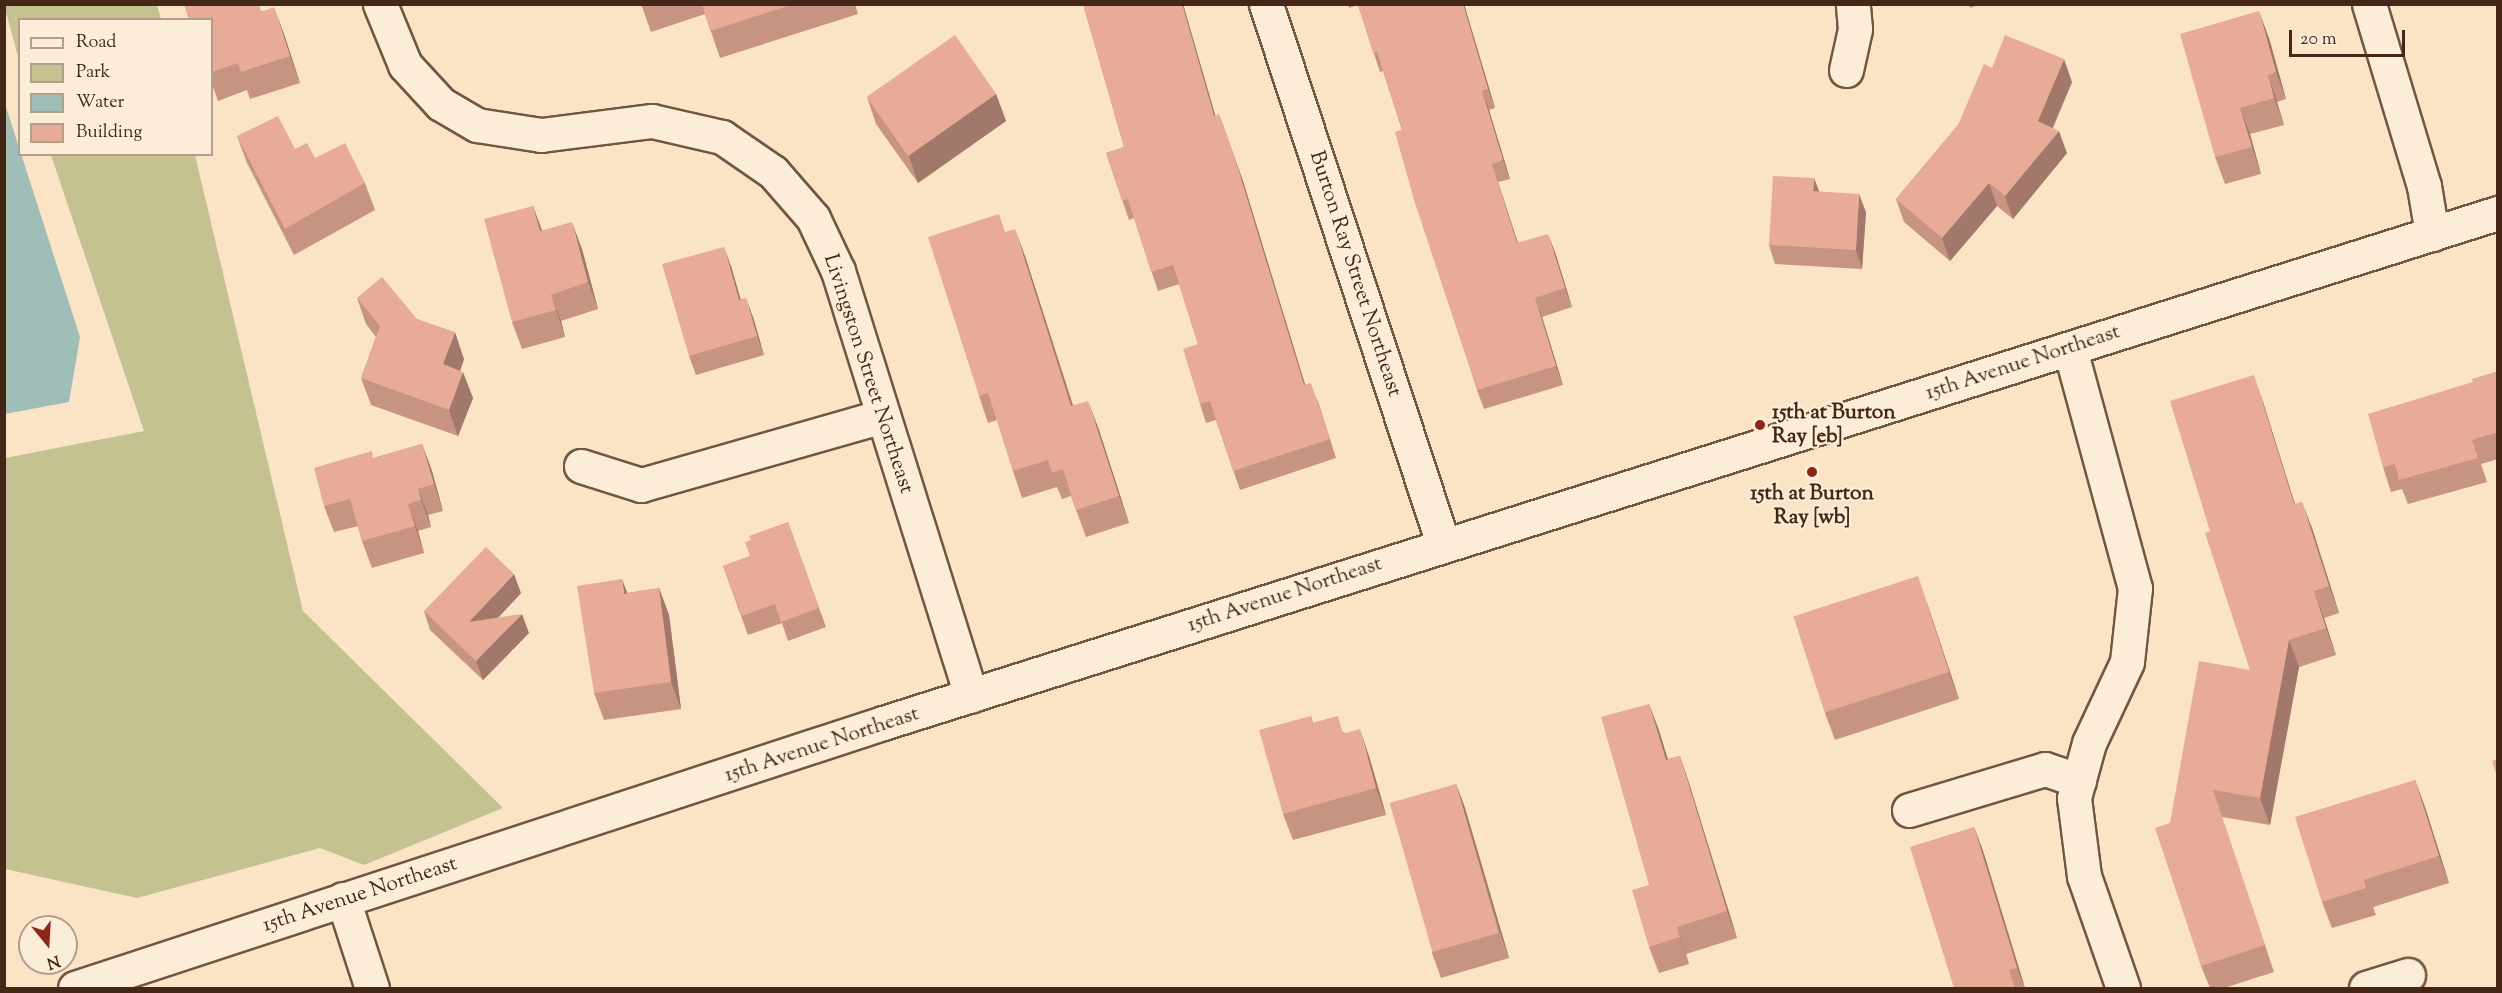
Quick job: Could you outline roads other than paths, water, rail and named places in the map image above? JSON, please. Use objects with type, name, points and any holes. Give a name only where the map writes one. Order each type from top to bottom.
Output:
[{"type":"street","name":"Burton Ray Street Northeast","points":[[1266,4],[1443,544]]},
{"type":"street","points":[[1846,70],[1855,29],[1853,4]]},
{"type":"street","points":[[2369,4],[2424,186],[2432,234]]},
{"type":"street","name":"Livingston Street Northeast","points":[[381,5],[405,65],[441,104],[477,125],[541,135],[652,121],[722,137],[773,172],[813,218],[838,271],[971,696]]},
{"type":"street","name":"15th Avenue Northeast","points":[[75,988],[343,899],[1443,544],[2498,213]]},
{"type":"street","points":[[2070,349],[2135,588],[2127,662],[2089,743],[2074,798],[2085,876],[2123,988]]},
{"type":"street","points":[[581,466],[641,485],[883,416]]},
{"type":"street","points":[[1909,810],[2044,769],[2079,781]]},
{"type":"street","points":[[343,899],[372,988]]},
{"type":"street","points":[[2366,988],[2408,975]]},
{"type":"water","points":[[5,104],[18,144],[18,156],[22,156],[80,337],[69,402],[5,414]]},
{"type":"place","name":"15th at Burton Ray [eb]","points":[[1760,425]]},
{"type":"place","name":"15th at Burton Ray [wb]","points":[[1812,472]]}]
